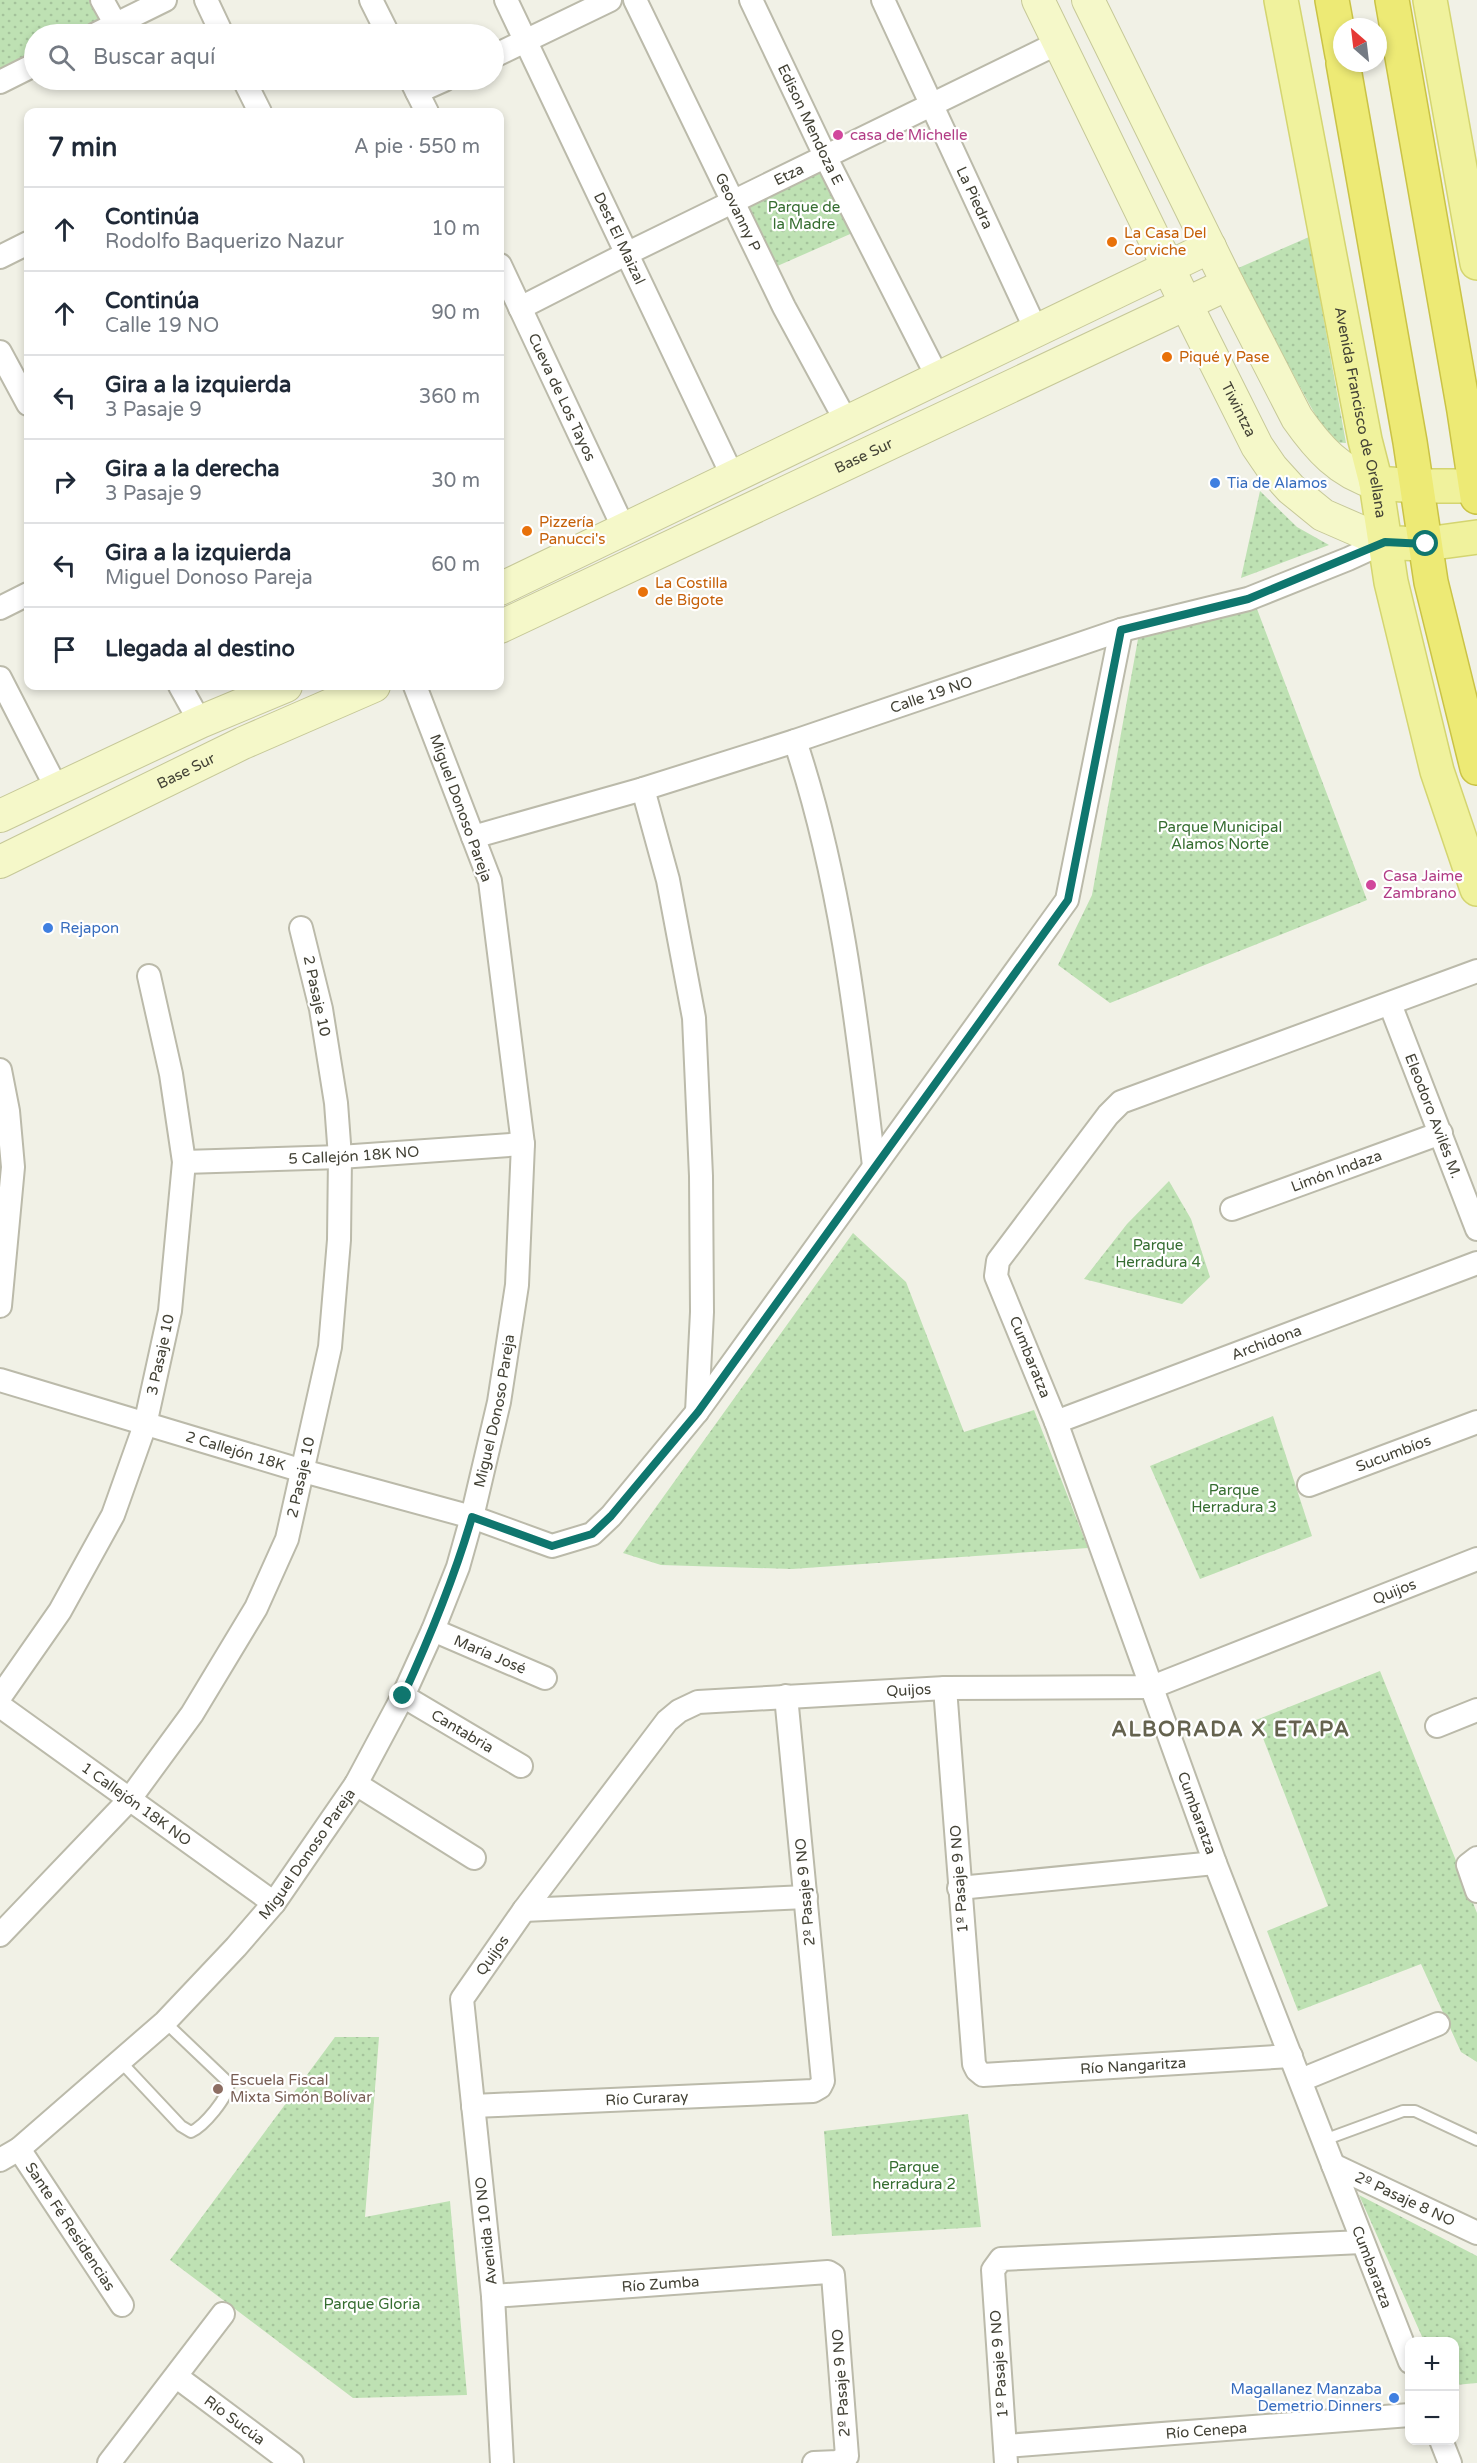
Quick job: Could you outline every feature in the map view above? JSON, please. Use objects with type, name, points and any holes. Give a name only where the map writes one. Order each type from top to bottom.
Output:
[{"type":"highway","points":[[1332,0],[1335,18]]},
{"type":"highway","points":[[1392,0],[1476,490]]},
{"type":"highway","points":[[1345,72],[1417,486],[1431,582],[1477,768]]},
{"type":"main road","name":"Avenida Francisco de Orellana","points":[[1281,0],[1365,440],[1376,483],[1393,592],[1437,771],[1477,889]]},
{"type":"main road","points":[[1430,0],[1477,263]]},
{"type":"main road","points":[[1376,483],[1476,490]]},
{"type":"main road","points":[[1385,542],[1426,544],[1477,537]]},
{"type":"street","points":[[102,0],[105,24]]},
{"type":"street","points":[[118,24],[165,0]]},
{"type":"street","points":[[206,0],[217,24]]},
{"type":"street","points":[[371,0],[383,24]]},
{"type":"street","name":"Dest El Maizal","points":[[506,0],[733,477]]},
{"type":"street","points":[[504,51],[610,0]]},
{"type":"street","name":"Geovanny P","points":[[635,0],[784,307],[846,421]]},
{"type":"street","name":"Edison Mendoza E","points":[[751,0],[826,157],[938,378]]},
{"type":"street","name":"La Piedra","points":[[883,0],[1036,330]]},
{"type":"street","name":"Tiwintza","points":[[1038,0],[1257,446],[1272,468],[1291,489],[1323,515],[1385,542]]},
{"type":"street","points":[[1088,0],[1297,418],[1310,436],[1338,465],[1376,483]]},
{"type":"street","name":"Etza","points":[[520,308],[1058,44]]},
{"type":"street","points":[[0,82],[24,70]]},
{"type":"street","points":[[249,90],[258,108]]},
{"type":"street","points":[[416,90],[425,108]]},
{"type":"street","points":[[0,257],[24,245]]},
{"type":"street","points":[[504,587],[1210,247]]},
{"type":"street","name":"Cueva de Los Tayos","points":[[504,274],[624,529]]},
{"type":"street","name":"Base Sur","points":[[504,625],[1185,302],[1228,284]]},
{"type":"street","points":[[4,367],[24,398]]},
{"type":"street","name":"Calle 19 NO","points":[[473,837],[644,789],[795,741],[1121,630],[1248,599],[1385,542]]},
{"type":"street","points":[[0,608],[24,596]]},
{"type":"street","name":"2 Callejón 18K","points":[[0,1380],[303,1471],[472,1517],[552,1546],[592,1534],[611,1516],[698,1412],[1068,900],[1121,630]]},
{"type":"street","points":[[0,678],[57,789]]},
{"type":"street","points":[[182,690],[200,722]]},
{"type":"street","points":[[0,816],[200,722],[276,690]]},
{"type":"street","name":"Base Sur","points":[[0,862],[243,743],[365,690]]},
{"type":"street","name":"Miguel Donoso Pareja","points":[[10,2155],[165,2022],[274,1903],[356,1784],[403,1696],[458,1567],[472,1517],[499,1402],[517,1285],[523,1144],[490,880],[417,690]]},
{"type":"street","points":[[795,741],[827,850],[849,967],[874,1166]]},
{"type":"street","points":[[644,789],[668,880],[694,1018],[701,1187],[702,1312],[698,1412]]},
{"type":"street","name":"2 Pasaje 10","points":[[0,1935],[129,1800],[192,1714],[256,1608],[287,1539],[330,1347],[339,1240],[340,1157],[336,1104],[321,1009],[301,928]]},
{"type":"street","points":[[1390,1004],[1477,971]]},
{"type":"street","name":"3 Pasaje 10","points":[[0,1697],[60,1611],[113,1515],[145,1425],[170,1311],[184,1162],[171,1074],[148,976]]},
{"type":"street","name":"Eleodoro Avilés M.","points":[[1390,1004],[1477,1229]]},
{"type":"street","name":"Cumbaratza","points":[[1390,1004],[1121,1102],[998,1261],[996,1276],[1056,1422],[1215,1863],[1405,2350]]},
{"type":"street","points":[[0,1070],[8,1111],[13,1167],[0,1306]]},
{"type":"street","name":"Limón Indaza","points":[[1232,1209],[1441,1133]]},
{"type":"street","name":"5 Callejón 18K NO","points":[[184,1162],[340,1157],[523,1144]]},
{"type":"street","name":"Archidona","points":[[1056,1422],[1477,1263]]},
{"type":"street","name":"Sucumbíos","points":[[1309,1485],[1477,1422]]},
{"type":"street","name":"Quijos","points":[[462,1999],[524,1910],[667,1721],[679,1711],[698,1702],[945,1688],[1152,1687],[1477,1559]]},
{"type":"street","name":"María José","points":[[433,1630],[545,1678]]},
{"type":"street","name":"1º Pasaje 9 NO","points":[[945,1688],[959,1888],[974,2064],[977,2070]]},
{"type":"street","name":"Cantabria","points":[[403,1696],[521,1766]]},
{"type":"street","name":"2º Pasaje 9 NO","points":[[786,1696],[823,2081],[820,2087]]},
{"type":"street","name":"1 Callejón 18K NO","points":[[0,1706],[274,1903]]},
{"type":"street","points":[[1437,1726],[1477,1710]]},
{"type":"street","points":[[356,1784],[474,1858]]},
{"type":"street","points":[[1477,1858],[1468,1865],[1477,1891]]},
{"type":"street","points":[[959,1888],[1215,1863]]},
{"type":"street","points":[[524,1910],[806,1897]]},
{"type":"street","name":"Avenida 10 NO","points":[[462,1999],[492,2296],[502,2463]]},
{"type":"street","points":[[1301,2080],[1438,2024]]},
{"type":"street","name":"Río Nangaritza","points":[[977,2070],[983,2075],[1291,2056]]},
{"type":"street","name":"Río Curaray","points":[[473,2106],[813,2091],[820,2087]]},
{"type":"street","name":"Sante Fé Residencias","points":[[10,2155],[122,2306]]},
{"type":"street","name":"2º Pasaje 8 NO","points":[[1333,2165],[1477,2233]]},
{"type":"street","name":"1º Pasaje 9 NO","points":[[1005,2455],[993,2270],[995,2264],[1001,2259],[1362,2242]]},
{"type":"street","name":"2º Pasaje 9 NO","points":[[814,2463],[843,2460],[847,2456],[833,2275],[828,2272]]},
{"type":"street","name":"Río Zumba","points":[[492,2296],[828,2272]]},
{"type":"street","points":[[109,2463],[223,2314]]},
{"type":"street","name":"Río Sucúa","points":[[177,2377],[292,2463]]},
{"type":"street","name":"Río Cenepa","points":[[1005,2455],[1405,2415]]},
{"type":"street","points":[[1443,2445],[1450,2463]]},
{"type":"lane","points":[[120,2061],[181,2126],[191,2132],[197,2129],[223,2100],[229,2091],[229,2083],[165,2022]]},
{"type":"lane","points":[[1324,2140],[1403,2111],[1415,2111],[1477,2140]]},
{"type":"green space","points":[[0,0],[95,0],[107,23],[24,24],[24,63],[0,75]]},
{"type":"green space","name":"Parque de la Madre","points":[[829,164],[857,231],[766,271],[739,208]]},
{"type":"green space","points":[[1309,237],[1346,443],[1330,442],[1236,269]]},
{"type":"green space","points":[[1260,491],[1297,527],[1329,545],[1241,578]]},
{"type":"green space","name":"Parque Municipal Alamos Norte","points":[[1257,609],[1367,900],[1110,1003],[1058,965],[1092,895],[1138,639]]},
{"type":"green space","name":"Parque Herradura 4","points":[[1169,1181],[1191,1219],[1210,1277],[1182,1304],[1084,1279],[1127,1224]]},
{"type":"green space","points":[[853,1233],[906,1282],[964,1432],[1034,1410],[1088,1548],[792,1569],[661,1565],[623,1553]]},
{"type":"green space","name":"Parque Herradura 3","points":[[1273,1416],[1312,1536],[1200,1579],[1150,1466]]},
{"type":"green space","points":[[1380,1671],[1477,1913],[1477,2062],[1461,2052],[1421,1964],[1298,2011],[1267,1931],[1328,1906],[1256,1720]]},
{"type":"green space","name":"Parque Gloria","points":[[335,2037],[379,2037],[365,2217],[450,2201],[467,2395],[353,2398],[170,2260]]},
{"type":"green space","name":"Parque herradura 2","points":[[968,2114],[981,2227],[832,2236],[824,2131]]},
{"type":"green space","points":[[1359,2195],[1477,2256],[1477,2383],[1459,2385],[1459,2337],[1422,2337]]},
{"type":"place","name":"casa de Michelle","points":[[838,135]]},
{"type":"place","name":"La Casa Del Corviche","points":[[1112,242]]},
{"type":"place","name":"Piqué y Pase","points":[[1167,357]]},
{"type":"place","name":"Tia de Alamos","points":[[1215,483]]},
{"type":"place","name":"Pizzería Panucci's","points":[[527,531]]},
{"type":"place","name":"La Costilla de Bigote","points":[[643,592]]},
{"type":"place","name":"Casa Jaime Zambrano","points":[[1371,885]]},
{"type":"place","name":"Rejapon","points":[[48,928]]},
{"type":"place","name":"Escuela Fiscal Mixta Simón Bolívar","points":[[218,2089]]},
{"type":"place","name":"Magallanez Manzaba Demetrio Dinners","points":[[1394,2398]]},
{"type":"district","name":"ALBORADA X ETAPA","points":[[1231,1729]]},
{"type":"route","points":[[403,1696],[458,1567],[472,1517],[552,1546],[592,1534],[611,1516],[698,1412],[1068,900],[1121,630],[1248,599],[1342,562],[1385,542],[1426,544]]}]
